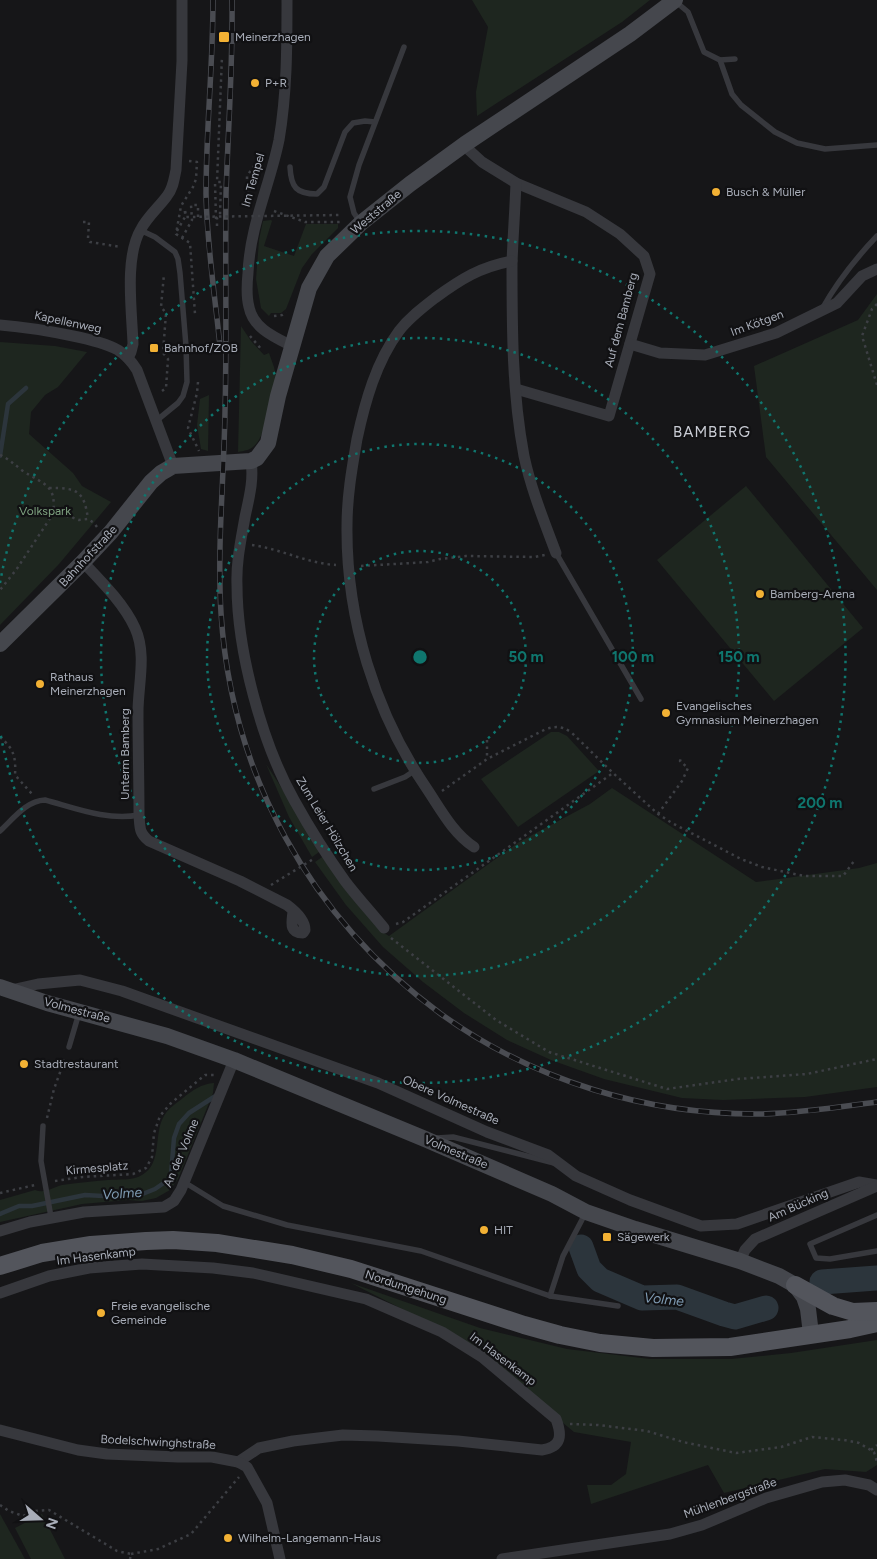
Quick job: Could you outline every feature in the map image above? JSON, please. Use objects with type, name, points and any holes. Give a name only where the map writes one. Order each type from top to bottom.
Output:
[{"type":"main road","name":"Weststraße","points":[[251,461],[257,458],[268,443],[278,396],[309,288],[327,256],[362,223],[410,184],[465,144],[630,34],[675,0]]},
{"type":"main road","points":[[173,466],[251,461]]},
{"type":"main road","name":"Bahnhofstraße","points":[[0,644],[100,544],[151,482],[161,472],[173,466]]},
{"type":"main road","name":"Volmestraße","points":[[3,989],[167,1036],[234,1060],[425,1139],[552,1194],[586,1212],[740,1261],[795,1284]]},
{"type":"main road","name":"Nordumgehung","points":[[0,1266],[42,1253],[91,1245],[173,1240],[217,1243],[283,1253],[351,1269],[524,1325],[600,1343],[653,1348],[730,1346],[811,1334]]},
{"type":"main road","points":[[795,1284],[833,1306],[853,1312],[877,1311]]},
{"type":"main road","points":[[795,1284],[804,1297],[808,1309],[811,1334],[850,1330],[877,1323]]},
{"type":"street","points":[[128,358],[133,344],[131,278],[136,240],[140,230],[167,196],[173,184],[176,170],[182,61],[182,0]]},
{"type":"street","name":"Im Tempel","points":[[287,0],[285,100],[278,142],[252,235],[248,258],[247,284],[249,307],[254,319],[269,335],[292,346]]},
{"type":"street","name":"Auf dem Bamberg","points":[[465,144],[482,162],[516,183],[586,212],[620,234],[644,256],[650,274],[609,416],[516,389]]},
{"type":"street","points":[[516,183],[512,262],[514,347],[519,424],[533,489],[556,553]]},
{"type":"street","points":[[474,847],[459,835],[414,771],[397,739],[369,673],[356,617],[349,566],[349,489],[360,425],[372,382],[387,350],[400,330],[417,312],[450,287],[478,270],[494,264],[512,262]]},
{"type":"street","name":"Im Kötgen","points":[[630,344],[660,352],[705,355],[776,333],[821,311],[837,303],[862,276],[877,269]]},
{"type":"street","name":"Kapellenweg","points":[[0,325],[39,329],[89,340],[119,351],[128,358],[137,370],[173,466]]},
{"type":"street","name":"Zum Leier Hölzchen","points":[[251,461],[252,483],[236,568],[237,602],[242,644],[262,724],[278,767],[294,800],[345,881],[384,928]]},
{"type":"street","name":"Unterm Bamberg","points":[[83,562],[120,604],[135,628],[140,643],[138,711],[139,815],[142,836],[268,894],[293,910]]},
{"type":"street","name":"Obere Volmestraße","points":[[3,989],[80,980],[122,991],[378,1083],[487,1132],[548,1155],[576,1176],[630,1200],[701,1226],[737,1224],[858,1182],[877,1186]]},
{"type":"street","name":"An der Volme","points":[[0,1231],[51,1217],[111,1209],[164,1207],[174,1201],[184,1182],[234,1060]]},
{"type":"street","name":"Am Bücking","points":[[740,1261],[745,1250],[755,1239],[877,1186]]},
{"type":"street","name":"Im Hasenkamp","points":[[0,1293],[49,1276],[89,1268],[142,1264],[213,1268],[253,1273],[366,1299],[442,1332],[482,1357],[556,1419],[558,1424]]},
{"type":"street","points":[[280,1559],[267,1503],[243,1465],[259,1448],[293,1441],[343,1435],[458,1441],[542,1450],[550,1449],[558,1443],[561,1433],[558,1424]]},
{"type":"street","name":"Bodelschwinghstraße","points":[[0,1430],[78,1450],[107,1454],[212,1457],[243,1465]]},
{"type":"street","name":"Mühlenbergstraße","points":[[502,1559],[670,1534],[702,1525],[766,1498],[822,1482],[845,1480],[869,1485],[877,1490]]},
{"type":"lane","points":[[675,0],[688,12],[704,52],[720,60],[735,59]]},
{"type":"lane","points":[[362,223],[354,213],[350,197],[358,165],[404,47]]},
{"type":"lane","points":[[720,60],[732,94],[741,105],[774,132],[797,143],[825,149],[877,145]]},
{"type":"lane","points":[[290,167],[291,180],[298,190],[307,194],[317,194],[324,187],[345,132],[354,123],[375,122]]},
{"type":"lane","points":[[140,230],[155,237],[175,252],[178,259],[182,292],[187,382],[183,396],[178,403],[156,421]]},
{"type":"lane","points":[[821,311],[828,298],[877,236]]},
{"type":"lane","points":[[556,553],[641,698]]},
{"type":"lane","points":[[374,789],[405,777],[414,771]]},
{"type":"lane","points":[[0,831],[34,800]]},
{"type":"lane","name":"Unterm Bamberg","points":[[34,800],[45,800],[112,817],[127,818],[139,815]]},
{"type":"lane","points":[[69,1047],[79,1011]]},
{"type":"lane","points":[[45,1124],[41,1156],[47,1183],[51,1217]]},
{"type":"lane","points":[[425,1139],[453,1137],[561,1165]]},
{"type":"lane","points":[[184,1182],[223,1206],[287,1225],[421,1251],[550,1296],[618,1306]]},
{"type":"lane","points":[[550,1296],[563,1256],[586,1212]]},
{"type":"lane","points":[[877,1215],[810,1244],[816,1258],[830,1259],[877,1252]]},
{"type":"path","points":[[217,182],[221,182],[220,215],[217,218],[217,224],[215,182],[217,182],[222,56]]},
{"type":"path","points":[[246,210],[248,176],[254,166]]},
{"type":"path","points":[[182,238],[192,220],[191,205],[198,205],[198,217]]},
{"type":"path","points":[[176,234],[185,217],[186,210],[186,217],[339,215]]},
{"type":"path","points":[[274,211],[304,222],[340,222]]},
{"type":"path","points":[[83,222],[90,222],[88,238],[90,242],[109,245]]},
{"type":"path","points":[[162,391],[166,388],[168,359],[163,352],[166,313],[161,307],[164,274]]},
{"type":"path","points":[[877,304],[872,309],[862,336],[877,384]]},
{"type":"path","points":[[0,455],[49,488],[54,496],[53,514],[16,570],[0,590]]},
{"type":"path","points":[[49,488],[64,488],[75,491],[82,496],[88,519]]},
{"type":"path","points":[[53,514],[79,520],[88,519],[97,526],[100,544]]},
{"type":"path","points":[[240,543],[257,545],[302,560],[324,565],[349,566],[428,562],[466,556],[535,557],[556,553]]},
{"type":"path","points":[[432,797],[487,759],[546,729],[556,726],[571,732],[658,814],[741,859],[762,867],[804,876],[843,876],[854,861]]},
{"type":"path","points":[[0,737],[9,745],[14,754],[16,763],[15,775],[32,793],[34,800]]},
{"type":"path","points":[[487,740],[487,759]]},
{"type":"path","points":[[658,814],[685,776],[688,768],[680,761],[682,756]]},
{"type":"path","points":[[613,773],[403,922],[384,928],[392,940],[496,1020],[549,1052],[667,1089],[738,1079],[807,1074],[877,1059]]},
{"type":"path","points":[[271,885],[315,858]]},
{"type":"path","points":[[45,1124],[54,1089],[69,1047]]},
{"type":"path","name":"Kirmesplatz","points":[[47,1183],[82,1177],[120,1175],[138,1172],[146,1168],[151,1161],[153,1153],[154,1133],[158,1120],[164,1110],[205,1075],[214,1075],[226,1080]]},
{"type":"path","points":[[0,1193],[47,1183]]},
{"type":"path","points":[[558,1424],[598,1425],[647,1431],[683,1442],[736,1453],[781,1447],[812,1437],[844,1440],[859,1443],[871,1450],[874,1452],[877,1462]]},
{"type":"path","points":[[871,1450],[877,1445]]},
{"type":"path","points":[[0,1505],[9,1511],[23,1516],[35,1511],[49,1510],[117,1550],[131,1554],[158,1549],[191,1534],[243,1465]]},
{"type":"path","points":[[130,1559],[131,1554]]},
{"type":"green space","points":[[472,0],[650,0],[622,22],[477,116],[476,92],[488,27]]},
{"type":"green space","points":[[271,220],[264,246],[294,256],[306,224],[338,224],[338,228],[312,254],[302,268],[286,309],[281,313],[271,313],[269,316],[261,308],[256,279],[259,240],[263,221]]},
{"type":"green space","points":[[877,294],[877,590],[766,457],[754,366],[858,320]]},
{"type":"green space","points":[[241,326],[264,355],[269,353],[276,376],[266,422],[260,439],[252,448],[238,452]]},
{"type":"green space","name":"Volkspark","points":[[0,342],[55,346],[87,352],[58,387],[45,395],[31,412],[29,434],[73,473],[82,486],[111,502],[59,564],[0,625]]},
{"type":"green space","points":[[209,395],[208,451],[201,449],[197,425],[200,399]]},
{"type":"green space","name":"Bamberg-Arena","points":[[746,486],[863,628],[774,701],[657,560]]},
{"type":"green space","points":[[551,732],[559,732],[567,736],[599,771],[518,827],[481,779]]},
{"type":"green space","points":[[266,764],[322,850],[312,857],[289,817]]},
{"type":"green space","points":[[612,788],[756,882],[859,868],[877,863],[877,1087],[805,1097],[723,1100],[682,1098],[604,1079],[551,1060],[507,1040],[464,1013],[423,982],[383,947],[346,905],[315,862],[325,855],[384,933],[389,936],[519,842],[590,804]]},
{"type":"green space","points":[[214,1083],[213,1093],[178,1179],[170,1190],[156,1198],[142,1201],[128,1200],[82,1204],[0,1222],[0,1200],[35,1190],[46,1191],[62,1185],[130,1179],[142,1175],[149,1170],[153,1163],[161,1123],[166,1113],[194,1090]]},
{"type":"green space","points":[[351,1283],[480,1328],[567,1349],[650,1359],[731,1359],[791,1353],[877,1340],[877,1465],[866,1472],[825,1469],[724,1493],[708,1465],[591,1504],[587,1485],[611,1485],[626,1474],[631,1442],[574,1432],[534,1399],[477,1347]]},
{"type":"green space","points":[[0,1514],[25,1559],[0,1559]]},
{"type":"green space","points":[[42,1514],[65,1559],[31,1559],[15,1528]]},
{"type":"waterway","points":[[0,456],[8,404],[26,388]]},
{"type":"waterway","name":"Volme","points":[[0,1214],[19,1206],[32,1206],[85,1195],[103,1196],[120,1193],[140,1195],[155,1189],[168,1180],[171,1174],[174,1138],[179,1124],[189,1113],[217,1095]]},
{"type":"waterway","name":"Volme","points":[[581,1247],[589,1269],[600,1280],[642,1298],[677,1297],[735,1317],[766,1308]]},
{"type":"waterway","name":"Volme","points":[[822,1282],[877,1278]]},
{"type":"railway","points":[[213,0],[206,194],[220,346]]},
{"type":"railway","points":[[232,0],[226,194],[226,384],[220,537],[221,613],[228,673],[241,730],[260,785],[286,838],[316,887],[353,933],[394,976],[441,1014],[477,1038],[514,1058],[593,1090],[676,1108],[718,1113],[761,1114],[805,1111],[877,1102]]},
{"type":"place","name":"Meinerzhagen","points":[[224,37]]},
{"type":"place","name":"P+R","points":[[255,83]]},
{"type":"place","name":"Busch & Müller","points":[[716,192]]},
{"type":"place","name":"Bahnhof/ZOB","points":[[154,348]]},
{"type":"place","name":"Bamberg-Arena","points":[[760,594]]},
{"type":"place","name":"Rathaus Meinerzhagen","points":[[40,684]]},
{"type":"place","name":"Evangelisches Gymnasium Meinerzhagen","points":[[666,713]]},
{"type":"place","name":"Stadtrestaurant","points":[[24,1064]]},
{"type":"place","name":"HIT","points":[[484,1230]]},
{"type":"place","name":"Sägewerk","points":[[607,1237]]},
{"type":"place","name":"Freie evangelische Gemeinde","points":[[101,1313]]},
{"type":"place","name":"Wilhelm-Langemann-Haus","points":[[228,1538]]},
{"type":"district","name":"BAMBERG","points":[[712,432]]}]
